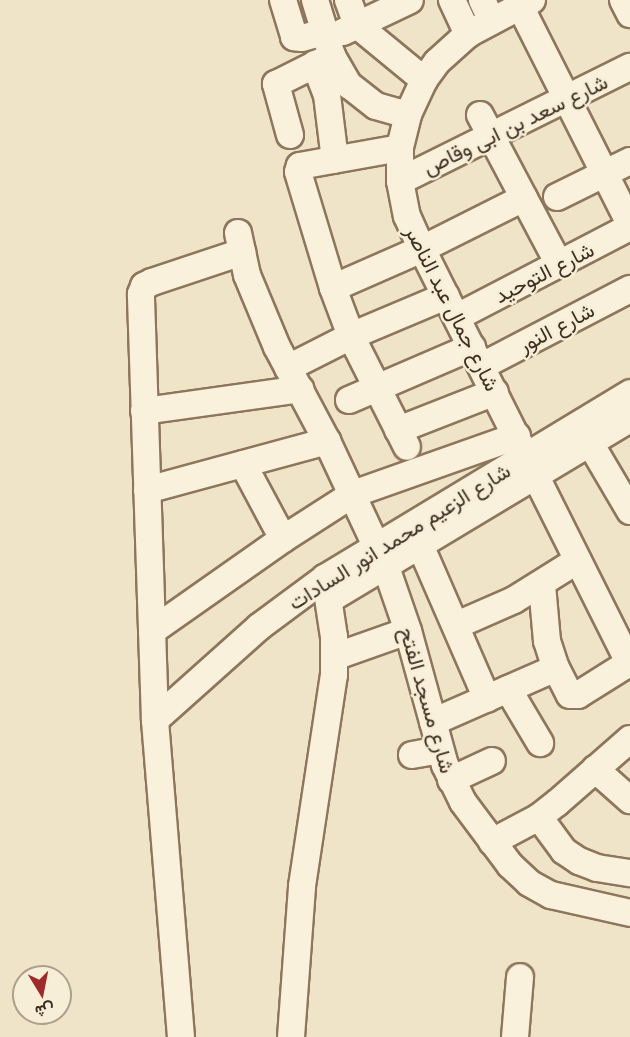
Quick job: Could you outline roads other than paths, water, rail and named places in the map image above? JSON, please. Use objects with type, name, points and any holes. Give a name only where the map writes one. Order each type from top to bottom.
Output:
[{"type":"street","points":[[283,0],[294,37],[302,38],[324,48],[339,71],[362,97],[376,106],[408,115]]},
{"type":"street","points":[[315,0],[324,48],[334,160]]},
{"type":"street","points":[[348,0],[357,25],[424,80]]},
{"type":"street","points":[[452,0],[468,34]]},
{"type":"street","points":[[623,0],[630,14]]},
{"type":"street","points":[[290,135],[275,87],[278,82],[357,25],[406,1]]},
{"type":"street","points":[[526,3],[567,98],[630,225]]},
{"type":"street","name":"شارع جمال عبد الناصر","points":[[526,3],[487,10],[468,34],[437,62],[424,80],[408,115],[400,148],[400,181],[407,216],[422,249],[628,658]]},
{"type":"street","name":"شارع سعد بن ابى وقاص","points":[[400,181],[485,125],[567,98],[630,67]]},
{"type":"street","points":[[485,125],[559,264]]},
{"type":"street","points":[[400,148],[300,166],[298,171],[333,288],[351,336],[403,438],[495,392]]},
{"type":"street","points":[[557,197],[630,160]]},
{"type":"street","points":[[333,288],[422,249],[524,198]]},
{"type":"street","name":"شارع التوحيد","points":[[144,411],[294,378],[351,336],[452,306],[559,264],[630,225]]},
{"type":"street","name":"شارع مسجد الفتح","points":[[144,411],[142,290],[152,282],[240,243],[255,295],[381,556],[408,631],[440,750],[451,780],[463,802],[492,842],[529,883],[551,895],[630,913]]},
{"type":"street","name":"شارع النور","points":[[349,400],[377,388],[477,357],[630,289]]},
{"type":"street","name":"شارع الزعيم محمد انور السادات","points":[[154,720],[259,627],[416,535],[526,456],[630,393]]},
{"type":"street","points":[[144,411],[154,720],[181,1037]]},
{"type":"street","name":"شارع الزعيم محمد انور السادات","points":[[526,456],[590,443],[630,419]]},
{"type":"street","points":[[147,490],[327,441]]},
{"type":"street","points":[[590,443],[630,511]]},
{"type":"street","points":[[152,631],[283,539],[353,495],[526,456]]},
{"type":"street","points":[[243,464],[283,539]]},
{"type":"street","points":[[416,535],[458,625],[498,694],[540,743]]},
{"type":"street","points":[[458,625],[486,614],[542,585],[578,560]]},
{"type":"street","points":[[542,585],[546,632],[556,668],[567,693],[574,696],[628,658]]},
{"type":"street","points":[[291,1037],[302,886],[330,704],[334,657],[328,588]]},
{"type":"street","points":[[334,657],[408,631]]},
{"type":"street","points":[[433,722],[556,668]]},
{"type":"street","points":[[492,842],[538,817],[630,739]]},
{"type":"street","points":[[412,755],[440,750]]},
{"type":"street","points":[[451,780],[492,761]]},
{"type":"street","points":[[595,769],[630,800]]},
{"type":"street","points":[[538,817],[564,851],[597,868],[625,866]]},
{"type":"street","points":[[515,1037],[520,977]]}]
